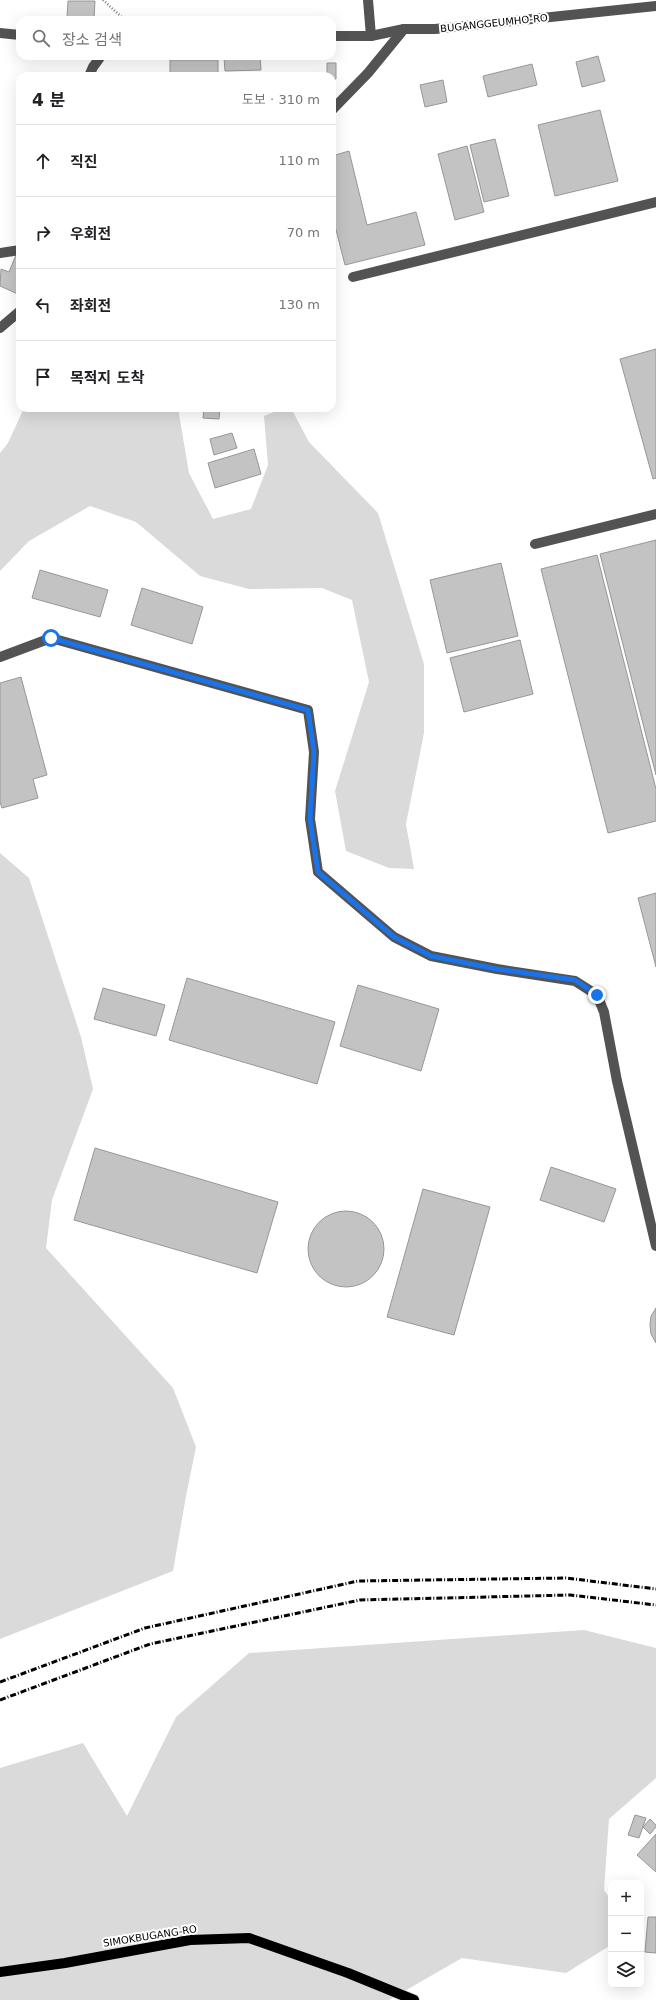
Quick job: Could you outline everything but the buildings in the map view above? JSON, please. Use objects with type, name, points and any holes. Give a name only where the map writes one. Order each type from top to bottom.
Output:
[{"type":"main road","name":"SIMOKBUGANG-RO","points":[[0,1972],[65,1963],[190,1940],[249,1938],[348,1972],[414,2000]]},
{"type":"street","points":[[368,0],[371,36]]},
{"type":"street","name":"BUGANGGEUMHO-RO","points":[[336,36],[371,36],[404,29],[436,29],[656,6]]},
{"type":"street","points":[[336,106],[368,73],[404,29]]},
{"type":"street","points":[[0,33],[16,35]]},
{"type":"street","points":[[90,72],[92,67],[98,60]]},
{"type":"street","points":[[353,277],[656,205]]},
{"type":"street","points":[[0,253],[16,251]]},
{"type":"street","points":[[0,328],[16,314]]},
{"type":"street","points":[[535,544],[656,514]]},
{"type":"street","points":[[0,657],[51,638],[308,710],[314,752],[310,819],[318,872],[394,937],[431,956],[497,969],[575,980],[597,995],[604,1012],[617,1081],[656,1246]]},
{"type":"path","points":[[104,0],[121,16]]},
{"type":"shaded area","points":[[22,412],[179,412],[189,473],[213,519],[251,509],[268,465],[264,416],[274,412],[293,412],[309,442],[378,513],[424,664],[424,733],[406,824],[414,869],[389,868],[346,851],[335,791],[369,682],[352,600],[322,588],[249,589],[200,576],[136,522],[90,506],[29,541],[0,571],[0,453],[8,443]]},
{"type":"shaded area","points":[[0,853],[29,878],[81,1037],[93,1089],[52,1200],[46,1248],[173,1388],[196,1447],[173,1571],[0,1639]]},
{"type":"shaded area","points":[[584,1630],[656,1648],[656,1778],[609,1819],[604,1890],[608,1896],[608,1947],[566,1973],[462,1958],[389,2000],[0,2000],[0,1768],[83,1743],[127,1816],[176,1717],[249,1653]]},
{"type":"railway","points":[[0,1682],[145,1628],[358,1581],[566,1578],[656,1589]]},
{"type":"railway","points":[[0,1700],[150,1644],[360,1600],[570,1595],[656,1605]]},
{"type":"route","points":[[51,638],[308,710],[314,752],[310,819],[318,872],[394,937],[431,956],[497,969],[575,980],[597,995]]}]
